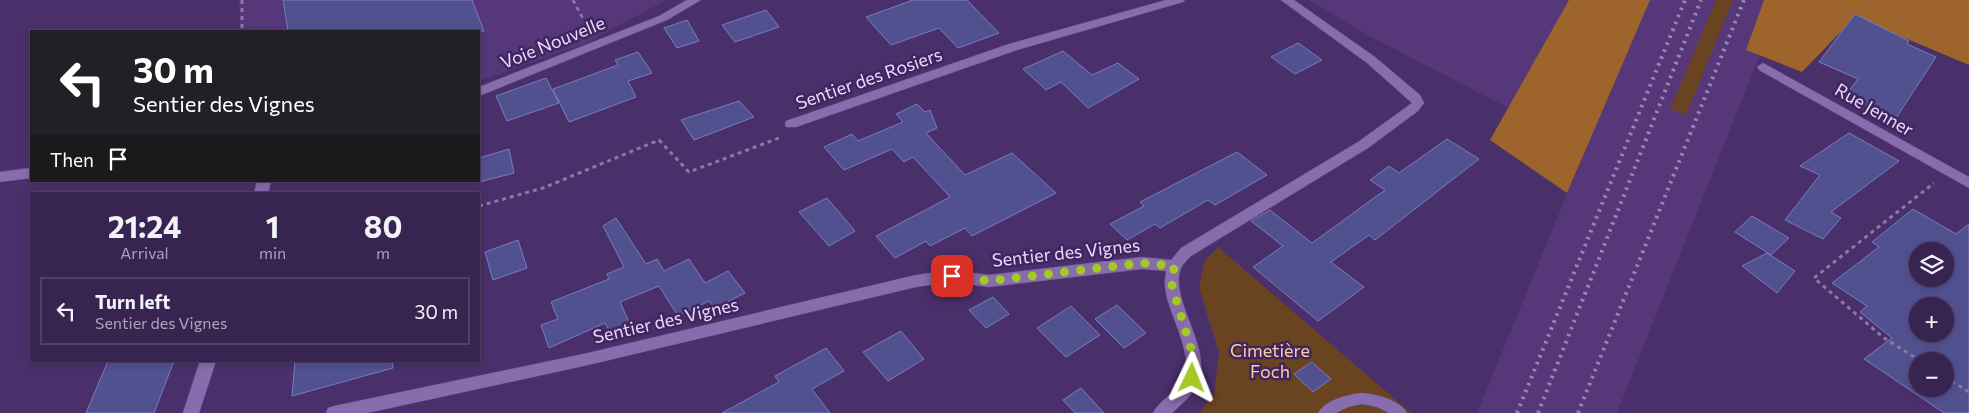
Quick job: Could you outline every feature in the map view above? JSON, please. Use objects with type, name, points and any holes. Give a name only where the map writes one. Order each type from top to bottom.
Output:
[{"type":"street","name":"Voie Nouvelle","points":[[480,92],[663,18],[695,0]]},
{"type":"street","name":"Sentier des Rosiers","points":[[791,124],[1013,47],[1179,0]]},
{"type":"street","points":[[1161,413],[1185,391],[1192,378],[1195,362],[1172,286],[1174,266],[1186,252],[1363,145],[1414,108],[1418,102],[1416,98],[1371,60],[1287,0]]},
{"type":"street","name":"Rue Jenner","points":[[1763,66],[1969,183]]},
{"type":"street","points":[[0,177],[30,173]]},
{"type":"street","name":"Sentier des Vignes","points":[[334,413],[588,359],[916,281],[952,276],[989,281],[1142,263],[1174,266]]},
{"type":"street","points":[[191,413],[208,362]]},
{"type":"lane","points":[[1325,413],[1338,404],[1356,398],[1370,397],[1400,413]]},
{"type":"path","points":[[242,0],[242,30]]},
{"type":"path","points":[[573,0],[597,46]]},
{"type":"path","name":"Sentier des Rosiers","points":[[480,206],[543,188],[659,140],[689,172],[781,138],[791,124]]},
{"type":"path","points":[[1909,354],[1884,338],[1814,278],[1815,275],[1949,172]]},
{"type":"path","points":[[1954,383],[1969,392]]},
{"type":"shaded area","points":[[239,0],[667,0],[586,43],[480,81],[480,30],[241,30]]},
{"type":"shaded area","points":[[1309,0],[1782,0],[1617,413],[1477,413],[1586,148],[1369,36]]},
{"type":"shaded area","points":[[1569,0],[1650,0],[1567,193],[1490,140]]},
{"type":"shaded area","points":[[1764,0],[1969,0],[1969,65],[1855,17],[1802,72],[1746,50]]},
{"type":"green space","points":[[1716,0],[1733,0],[1686,115],[1670,109]]},
{"type":"green space","name":"Cimetière Foch","points":[[1218,247],[1411,413],[1199,413],[1214,394],[1219,352],[1199,288],[1204,262]]},
{"type":"building","points":[[283,0],[472,0],[484,31],[480,30],[288,30]]},
{"type":"building","points":[[913,0],[967,0],[999,33],[958,48],[939,28],[891,45],[866,17]]},
{"type":"building","points":[[766,10],[779,27],[735,42],[722,25]]},
{"type":"building","points":[[1855,14],[1909,41],[1907,44],[1936,57],[1896,118],[1845,96],[1858,79],[1819,62]]},
{"type":"building","points":[[687,20],[699,41],[677,48],[664,28]]},
{"type":"building","points":[[1298,43],[1322,60],[1295,74],[1271,57]]},
{"type":"building","points":[[1063,51],[1092,75],[1118,63],[1139,79],[1088,108],[1061,82],[1046,90],[1023,69]]},
{"type":"building","points":[[638,52],[652,73],[628,81],[636,97],[569,122],[553,89],[618,65],[615,60]]},
{"type":"building","points":[[546,78],[559,103],[507,121],[496,96]]},
{"type":"building","points":[[739,101],[754,117],[694,140],[681,120]]},
{"type":"building","points":[[917,104],[925,112],[930,110],[937,128],[926,133],[965,175],[1012,153],[1056,193],[972,236],[965,228],[930,246],[926,241],[895,258],[876,236],[950,197],[913,157],[904,162],[892,149],[844,170],[824,147],[852,134],[858,141],[903,122],[896,114]]},
{"type":"building","points":[[1849,133],[1899,161],[1831,212],[1841,218],[1823,239],[1785,220],[1820,175],[1800,166]]},
{"type":"building","points":[[1447,139],[1479,159],[1375,240],[1369,235],[1331,262],[1364,287],[1318,321],[1253,267],[1283,246],[1251,221],[1270,210],[1312,243],[1385,190],[1370,180],[1389,166],[1399,173]]},
{"type":"building","points":[[509,149],[514,173],[480,182],[480,158]]},
{"type":"building","points":[[1237,152],[1267,175],[1215,205],[1208,200],[1160,228],[1155,224],[1127,240],[1110,224],[1144,206],[1140,202]]},
{"type":"building","points":[[827,198],[855,231],[829,246],[799,212]]},
{"type":"building","points":[[1913,209],[1956,234],[1969,224],[1969,413],[1944,413],[1920,397],[1954,397],[1954,352],[1909,352],[1909,389],[1864,359],[1892,338],[1860,312],[1867,306],[1832,283],[1879,247],[1872,242]]},
{"type":"building","points":[[1752,216],[1789,238],[1771,255],[1735,232]]},
{"type":"building","points":[[616,218],[646,264],[657,259],[664,271],[689,259],[705,283],[728,271],[745,293],[715,308],[709,301],[678,316],[659,286],[620,302],[630,324],[610,332],[605,323],[549,348],[541,325],[558,319],[551,302],[609,279],[607,274],[624,267],[603,226]]},
{"type":"building","points":[[518,240],[527,268],[493,280],[485,252]]},
{"type":"building","points":[[1767,253],[1795,271],[1777,293],[1742,266]]},
{"type":"building","points":[[993,297],[1009,314],[986,328],[969,310]]},
{"type":"building","points":[[1117,305],[1146,333],[1124,348],[1095,319]]},
{"type":"building","points":[[1071,306],[1100,335],[1066,357],[1037,328]]},
{"type":"building","points":[[901,331],[924,359],[888,381],[863,352]]},
{"type":"building","points":[[826,348],[844,371],[812,389],[830,413],[722,413],[779,382],[775,376]]},
{"type":"building","points":[[108,362],[174,362],[154,413],[86,413]]},
{"type":"building","points":[[295,362],[392,362],[393,368],[292,396]]},
{"type":"building","points":[[1312,362],[1331,379],[1313,392],[1294,374]]},
{"type":"building","points":[[1081,388],[1104,413],[1075,413],[1063,400]]},
{"type":"railway","points":[[1517,413],[1685,0]]},
{"type":"railway","points":[[1538,413],[1701,0]]},
{"type":"railway","points":[[1578,413],[1744,0]]},
{"type":"route","points":[[952,276],[989,281],[1142,263],[1174,266],[1172,286],[1195,362],[1192,378]]}]
